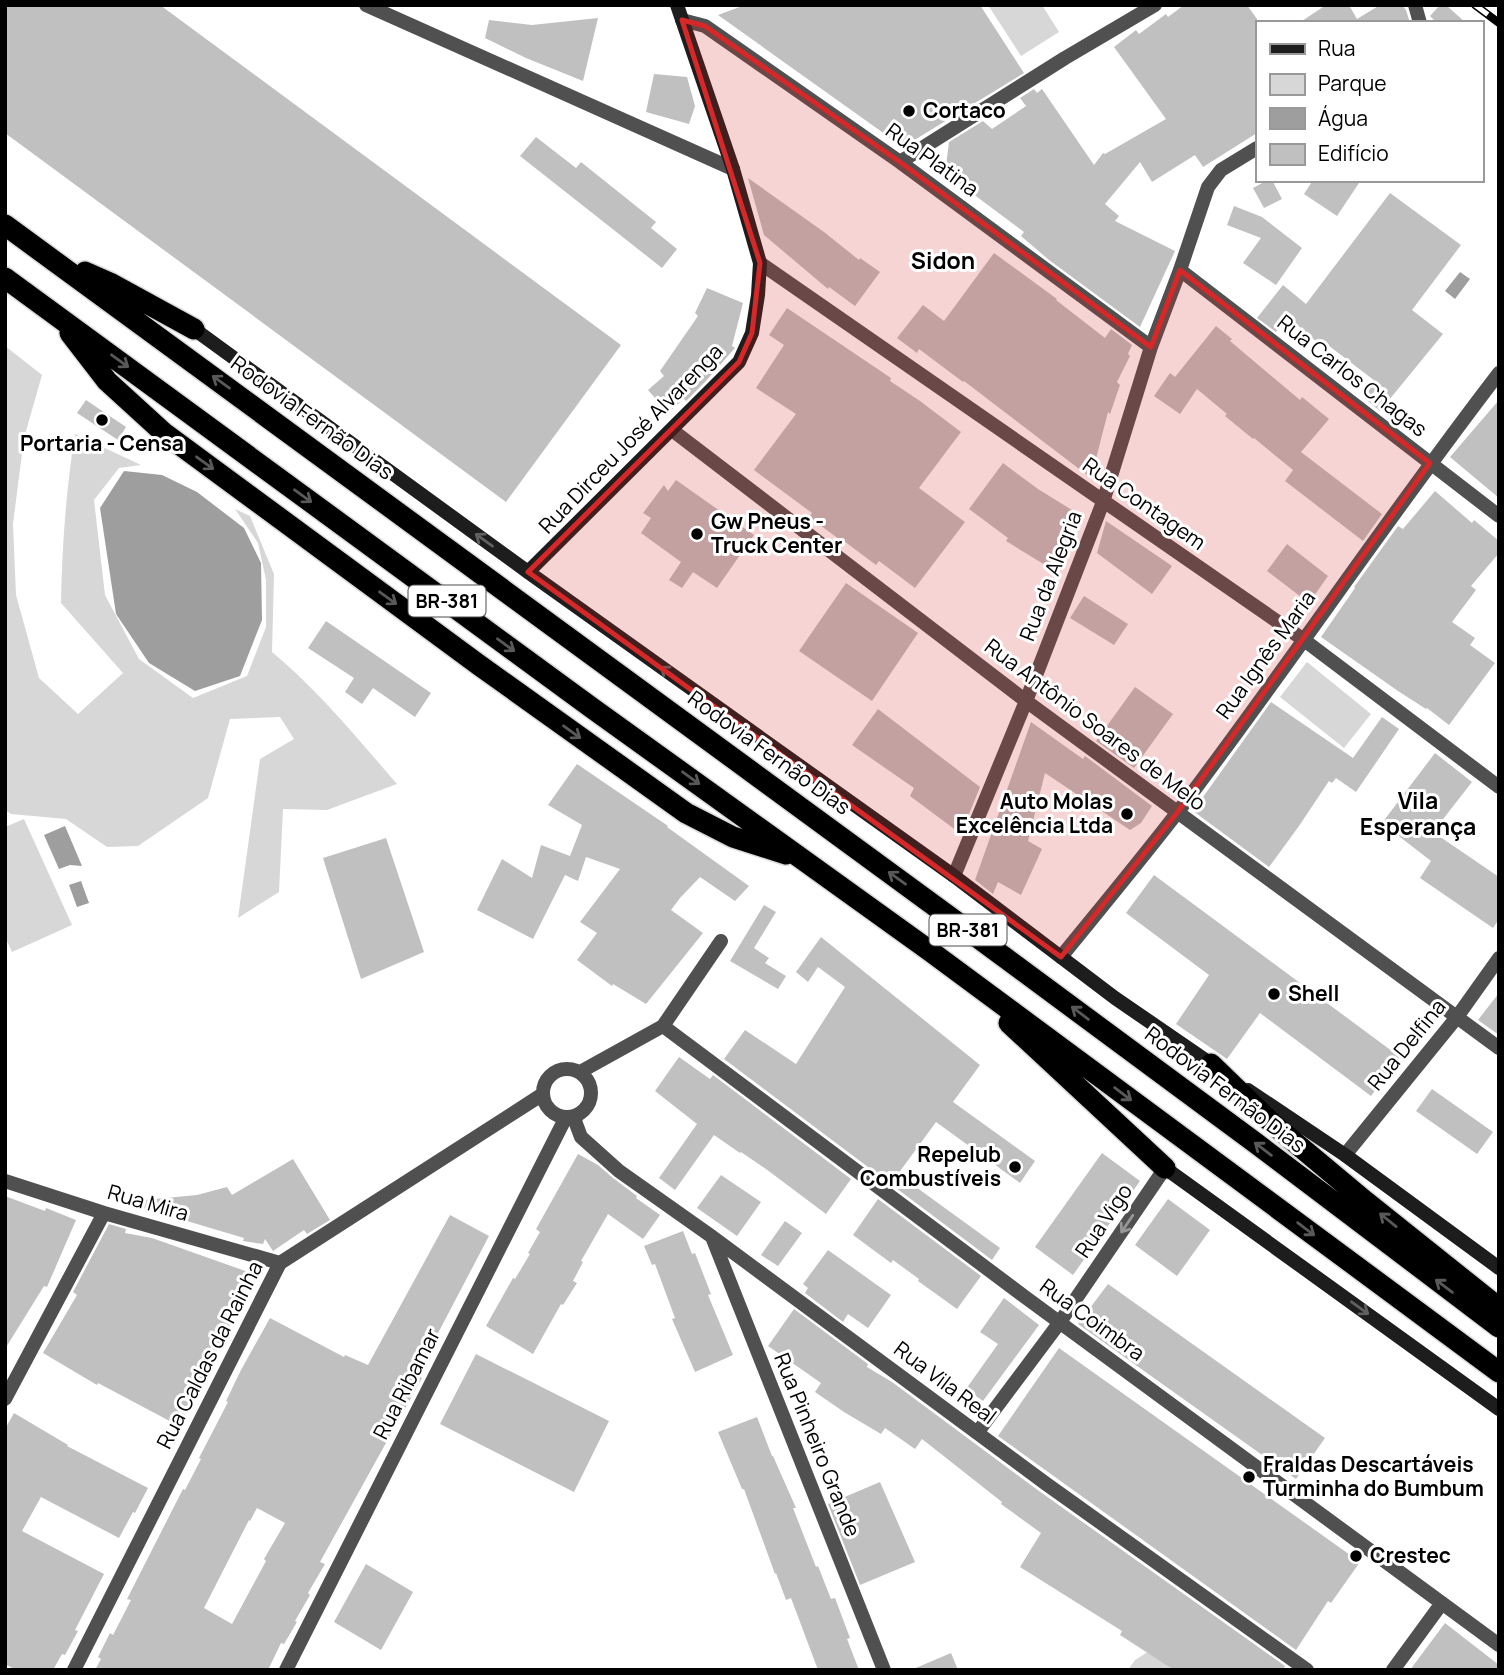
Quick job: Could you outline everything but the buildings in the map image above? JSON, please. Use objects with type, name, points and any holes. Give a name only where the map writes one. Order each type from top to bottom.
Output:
[{"type":"highway","name":"Rodovia Fernão Dias","points":[[5,223],[984,942],[1499,1327]]},
{"type":"highway","name":"BR-381","points":[[60,265],[72,267],[110,283],[194,329]]},
{"type":"highway","name":"BR-381","points":[[6,278],[592,708],[930,950],[1499,1372]]},
{"type":"highway","points":[[54,312],[107,381],[164,433],[456,648],[686,813],[733,837],[805,860]]},
{"type":"highway","name":"BR-381","points":[[930,950],[1165,1168]]},
{"type":"highway","points":[[1211,1064],[1273,1124],[1499,1308]]},
{"type":"main road","name":"Rua Dirceu José Alvarenga","points":[[528,572],[739,362],[752,332],[760,263],[733,169],[677,5]]},
{"type":"main road","name":"Rodovia Fernão Dias","points":[[194,329],[528,572],[954,876],[1115,998],[1345,1155],[1499,1268]]},
{"type":"main road","name":"BR-381","points":[[1165,1168],[1499,1409]]},
{"type":"street","points":[[366,5],[733,169]]},
{"type":"street","points":[[900,162],[1155,5]]},
{"type":"street","name":"Rua Platina","points":[[682,20],[705,26],[900,162],[1151,347]]},
{"type":"street","name":"Rua da Alegria","points":[[954,876],[1026,701],[1102,502],[1151,347],[1208,187],[1222,170],[1256,149]]},
{"type":"street","name":"Rua Contagem","points":[[760,263],[1304,640],[1499,787]]},
{"type":"street","name":"Rua Carlos Chagas","points":[[1180,270],[1499,516]]},
{"type":"street","name":"Rua Ignês Maria","points":[[1061,957],[1177,813],[1430,463],[1499,373]]},
{"type":"street","name":"Rua Antônio Soares de Melo","points":[[672,430],[1026,701],[1499,1048]]},
{"type":"street","points":[[580,1072],[663,1026],[721,941]]},
{"type":"street","name":"Rua Delfina","points":[[1345,1155],[1457,1017],[1499,958]]},
{"type":"street","name":"Rua Coimbra","points":[[663,1026],[1499,1645]]},
{"type":"street","points":[[566,1069],[580,1072],[590,1084],[591,1098],[588,1105],[572,1116],[559,1116],[548,1107],[543,1094],[544,1087],[552,1074],[566,1069]]},
{"type":"street","name":"Rua Caldas da Rainha","points":[[74,1670],[279,1263],[543,1094]]},
{"type":"street","name":"Rua Vila Real","points":[[572,1116],[580,1138],[619,1171],[1045,1483],[1307,1670]]},
{"type":"street","name":"Rua Ribamar","points":[[286,1670],[572,1116]]},
{"type":"street","name":"Rua Vigo","points":[[977,1433],[1060,1322],[1165,1168]]},
{"type":"street","name":"Rua Mira","points":[[5,1181],[104,1213],[279,1263]]},
{"type":"street","points":[[5,1399],[104,1213]]},
{"type":"street","name":"Rua Pinheiro Grande","points":[[711,1236],[884,1670]]},
{"type":"street","points":[[1393,1670],[1442,1603]]},
{"type":"highlighted area","points":[[682,20],[705,26],[900,162],[1151,347],[1180,270],[1430,463],[1177,813],[1061,957],[528,572],[739,362],[752,333],[760,263]]},
{"type":"green space","points":[[988,5],[1042,5],[1059,32],[1021,56]]},
{"type":"green space","points":[[5,346],[42,375],[24,438],[13,524],[16,595],[39,678],[78,714],[123,673],[61,603],[65,518],[75,434],[141,465],[119,468],[94,500],[105,595],[139,659],[193,698],[247,676],[266,627],[266,580],[258,543],[235,509],[250,516],[274,574],[272,652],[322,699],[397,784],[327,810],[283,809],[279,892],[238,918],[260,759],[294,739],[280,717],[230,719],[208,798],[138,846],[107,847],[66,819],[11,814],[5,810]]},
{"type":"green space","points":[[1307,662],[1371,714],[1344,748],[1280,697]]},
{"type":"green space","points":[[24,819],[72,925],[12,952],[5,937],[5,827]]},
{"type":"green space","points":[[1154,1648],[1172,1670],[1128,1670],[1135,1660]]},
{"type":"water","points":[[1460,272],[1470,279],[1455,299],[1445,291]]},
{"type":"water","points":[[124,471],[162,475],[197,492],[244,528],[261,563],[262,620],[240,676],[195,691],[149,663],[116,614],[100,508]]},
{"type":"water","points":[[65,826],[82,866],[70,865],[59,869],[44,835]]},
{"type":"water","points":[[81,881],[89,903],[77,907],[69,885]]},
{"type":"railway","points":[[1475,5],[1499,23]]},
{"type":"place","name":"Cortaco","points":[[909,111]]},
{"type":"place","name":"Portaria - Censa","points":[[102,420]]},
{"type":"place","name":"Gw Pneus - Truck Center","points":[[697,534]]},
{"type":"place","name":"Auto Molas Excelência Ltda","points":[[1127,814]]},
{"type":"place","name":"Shell","points":[[1274,994]]},
{"type":"place","name":"Repelub Combustíveis","points":[[1015,1167]]},
{"type":"place","name":"Fraldas Descartáveis Turminha do Bumbum","points":[[1249,1477]]},
{"type":"place","name":"Crestec","points":[[1356,1556]]},
{"type":"district","name":"Sidon","points":[[943,261]]},
{"type":"district","name":"Vila Esperança","points":[[1418,814]]}]
